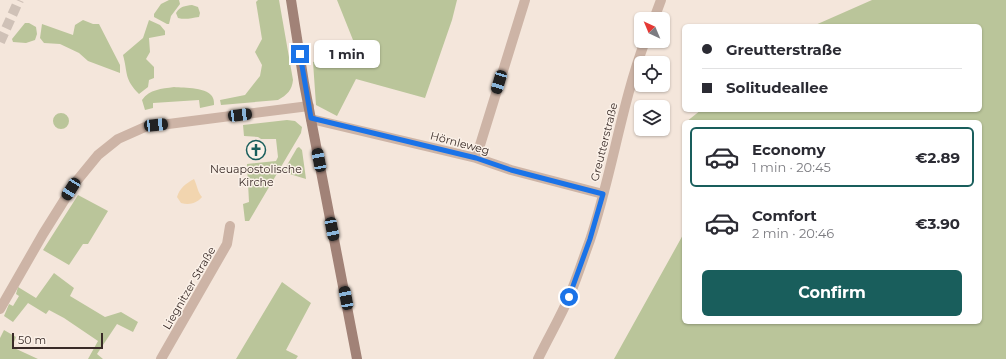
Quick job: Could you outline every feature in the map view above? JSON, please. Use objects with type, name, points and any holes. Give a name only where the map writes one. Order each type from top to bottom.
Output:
[{"type":"main road","points":[[291,0],[311,118],[358,359]]},
{"type":"street","points":[[476,158],[525,0]]},
{"type":"street","points":[[657,12],[661,0]]},
{"type":"street","name":"Greutterstraße","points":[[538,359],[569,297],[590,239],[603,194],[619,128],[643,48]]},
{"type":"street","points":[[0,309],[75,183],[98,154],[118,139],[145,127],[309,106]]},
{"type":"street","name":"Hörnleweg","points":[[311,118],[476,158],[511,170],[603,194]]},
{"type":"street","name":"Liegnitzer Straße","points":[[161,359],[227,244],[230,226]]},
{"type":"green space","points":[[169,0],[179,0],[180,4],[171,16],[169,24],[167,24],[154,17],[154,14],[161,4]]},
{"type":"green space","points":[[258,0],[279,0],[293,80],[292,87],[278,100],[221,105],[220,100],[245,95],[260,76],[262,65],[255,52],[262,39],[256,2]]},
{"type":"green space","points":[[337,0],[457,0],[452,20],[425,98],[356,79],[337,116],[316,105],[313,62],[355,45]]},
{"type":"green space","points":[[872,0],[1006,0],[1006,359],[614,359],[682,237],[682,324],[982,324],[982,120],[688,120],[698,112],[982,112],[982,24],[818,24]]},
{"type":"green space","points":[[192,5],[198,7],[200,13],[199,17],[186,19],[178,18],[176,13],[179,9]]},
{"type":"green space","points":[[83,20],[93,24],[99,24],[120,65],[120,73],[88,61],[79,53],[60,44],[44,43],[40,38],[42,24],[73,35],[75,25]]},
{"type":"green space","points":[[149,20],[160,25],[165,31],[165,35],[149,38],[150,52],[146,59],[154,67],[154,78],[149,80],[148,87],[139,94],[134,89],[127,76],[123,55],[143,38]]},
{"type":"green space","points":[[25,23],[29,23],[36,27],[37,34],[35,40],[26,43],[13,42],[12,39]]},
{"type":"green space","points":[[174,87],[196,89],[207,92],[211,94],[214,105],[200,108],[199,100],[153,103],[153,108],[145,110],[142,100],[145,96],[156,90]]},
{"type":"green space","points":[[61,113],[68,118],[69,121],[64,128],[61,129],[54,124],[53,121],[58,114]]},
{"type":"green space","points":[[287,120],[295,121],[302,127],[301,133],[249,221],[245,221],[243,204],[249,202],[247,164],[276,161],[278,157],[276,139],[261,139],[258,137],[244,136],[243,125]]},
{"type":"green space","points":[[299,147],[302,150],[306,179],[283,172]]},
{"type":"green space","points":[[78,195],[108,211],[88,244],[83,244],[69,265],[43,250]]},
{"type":"green space","points":[[54,273],[74,288],[70,296],[105,317],[121,312],[138,322],[133,332],[117,324],[97,354],[103,359],[88,359],[98,341],[64,318],[49,310],[46,314],[28,303],[13,322],[4,316],[9,304],[13,306],[19,296],[16,294],[18,287],[36,298]]},
{"type":"green space","points":[[282,282],[311,303],[286,350],[298,356],[296,359],[236,359]]},
{"type":"green space","points":[[4,330],[16,337],[12,347],[38,359],[0,359],[0,338]]},
{"type":"sand","points":[[194,179],[202,197],[192,203],[181,203],[177,197],[181,189]]},
{"type":"tunnel","points":[[0,42],[19,0]]},
{"type":"place","name":"Neuapostolische Kirche","points":[[256,150]]},
{"type":"route","points":[[300,54],[311,118],[476,158],[511,170],[603,194],[590,239],[569,297]]}]
